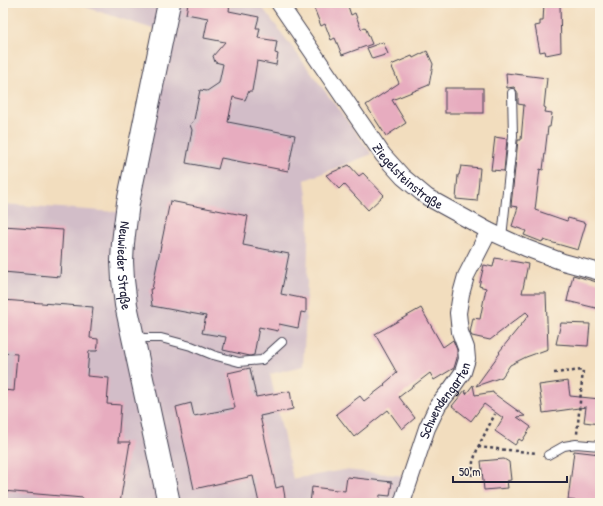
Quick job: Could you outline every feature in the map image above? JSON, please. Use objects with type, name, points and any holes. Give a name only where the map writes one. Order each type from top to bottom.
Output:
[{"type":"street","name":"Neuwieder Straße","points":[[169,3],[128,202],[123,238],[122,261],[126,305],[169,503]]},
{"type":"street","name":"Ziegelsteinstraße","points":[[279,3],[383,155],[403,177],[427,197],[496,234],[526,248],[563,262],[600,272]]},
{"type":"street","name":"Schwendengarten","points":[[402,503],[428,428],[438,405],[463,372],[467,359],[466,348],[460,332],[458,313],[466,276],[496,234]]},
{"type":"lane","points":[[496,234],[513,136],[512,93]]},
{"type":"lane","points":[[133,338],[161,338],[191,346],[213,355],[238,362],[262,360],[282,342]]},
{"type":"lane","points":[[548,454],[564,446],[576,444],[600,446]]},
{"type":"path","points":[[554,373],[583,370],[576,444]]},
{"type":"path","points":[[472,476],[473,462],[478,447],[495,414]]},
{"type":"path","points":[[478,447],[548,454]]},
{"type":"shaded area","points":[[73,3],[259,3],[372,154],[305,180],[309,213],[303,366],[270,374],[293,479],[344,470],[416,477],[409,503],[3,503],[3,204],[117,212],[156,30]]},
{"type":"building","points":[[188,3],[230,3],[229,11],[259,17],[256,28],[260,28],[258,38],[277,41],[275,53],[278,54],[276,65],[257,61],[252,91],[249,91],[245,100],[233,97],[228,122],[295,135],[288,171],[221,158],[218,169],[186,163],[192,130],[190,125],[194,120],[200,90],[207,91],[219,83],[223,64],[215,62],[213,56],[225,42],[204,38],[208,18],[186,14]]},
{"type":"building","points":[[312,3],[347,3],[351,15],[355,13],[361,29],[365,27],[372,44],[342,55],[335,38],[331,40],[325,24],[321,26]]},
{"type":"building","points":[[544,3],[560,3],[561,52],[546,55],[545,51],[540,52],[535,26],[540,25],[540,21],[543,21]]},
{"type":"building","points":[[383,42],[388,54],[372,59],[367,48]]},
{"type":"building","points":[[427,51],[433,64],[429,85],[392,100],[406,123],[386,136],[366,105],[399,83],[391,65],[412,56],[413,58]]},
{"type":"building","points":[[506,73],[547,78],[544,107],[546,108],[545,112],[552,113],[550,127],[548,127],[543,170],[540,169],[535,210],[567,221],[568,218],[586,223],[578,250],[543,240],[542,242],[524,235],[526,231],[512,226],[518,207],[511,206],[518,140],[521,140],[524,105],[518,104],[518,93],[514,87],[507,88]]},
{"type":"building","points":[[445,88],[483,88],[483,113],[445,113]]},
{"type":"building","points":[[495,137],[507,139],[504,171],[491,170]]},
{"type":"building","points":[[349,165],[359,176],[363,173],[384,195],[368,210],[344,184],[339,189],[326,175]]},
{"type":"building","points":[[461,166],[480,168],[477,201],[456,199],[458,175]]},
{"type":"building","points":[[170,201],[248,216],[243,245],[289,254],[281,294],[306,299],[306,313],[301,312],[298,328],[279,324],[278,331],[259,327],[254,355],[250,356],[223,350],[226,337],[202,333],[206,316],[152,306],[150,289],[152,289]]},
{"type":"building","points":[[3,226],[63,230],[60,277],[3,272]]},
{"type":"building","points":[[495,258],[528,264],[522,293],[546,293],[548,349],[510,365],[502,377],[476,386],[500,353],[499,352],[529,315],[526,312],[490,340],[472,336],[470,333],[473,318],[480,319],[486,288],[479,286],[484,265],[493,267]]},
{"type":"building","points":[[573,275],[600,283],[600,309],[567,301]]},
{"type":"building","points":[[3,300],[93,307],[90,338],[98,339],[98,345],[97,351],[89,351],[87,376],[109,378],[107,404],[121,405],[118,442],[130,442],[120,503],[3,491],[3,390],[14,391],[17,354],[3,353]]},
{"type":"building","points":[[421,308],[443,347],[453,340],[457,350],[457,358],[454,368],[434,380],[430,373],[399,397],[415,418],[402,429],[388,410],[354,437],[336,414],[360,396],[364,401],[385,385],[384,384],[397,373],[375,334]]},
{"type":"building","points":[[561,323],[590,324],[588,346],[556,344]]},
{"type":"building","points":[[250,368],[256,397],[290,391],[293,409],[260,416],[276,488],[283,486],[286,503],[259,503],[253,476],[194,489],[176,407],[191,403],[194,416],[235,408],[228,373]]},
{"type":"building","points":[[568,381],[570,396],[600,399],[600,424],[584,422],[586,407],[543,413],[539,385]]},
{"type":"building","points":[[473,385],[475,395],[493,392],[525,416],[517,417],[531,427],[522,441],[519,439],[515,445],[495,431],[503,418],[484,404],[471,421],[452,406],[465,390],[466,394]]},
{"type":"building","points":[[574,451],[600,454],[600,503],[568,500]]},
{"type":"building","points":[[504,459],[509,462],[511,480],[507,481],[508,488],[484,490],[481,461]]},
{"type":"building","points":[[347,477],[392,482],[390,496],[380,495],[379,503],[310,503],[312,487],[345,491]]}]
